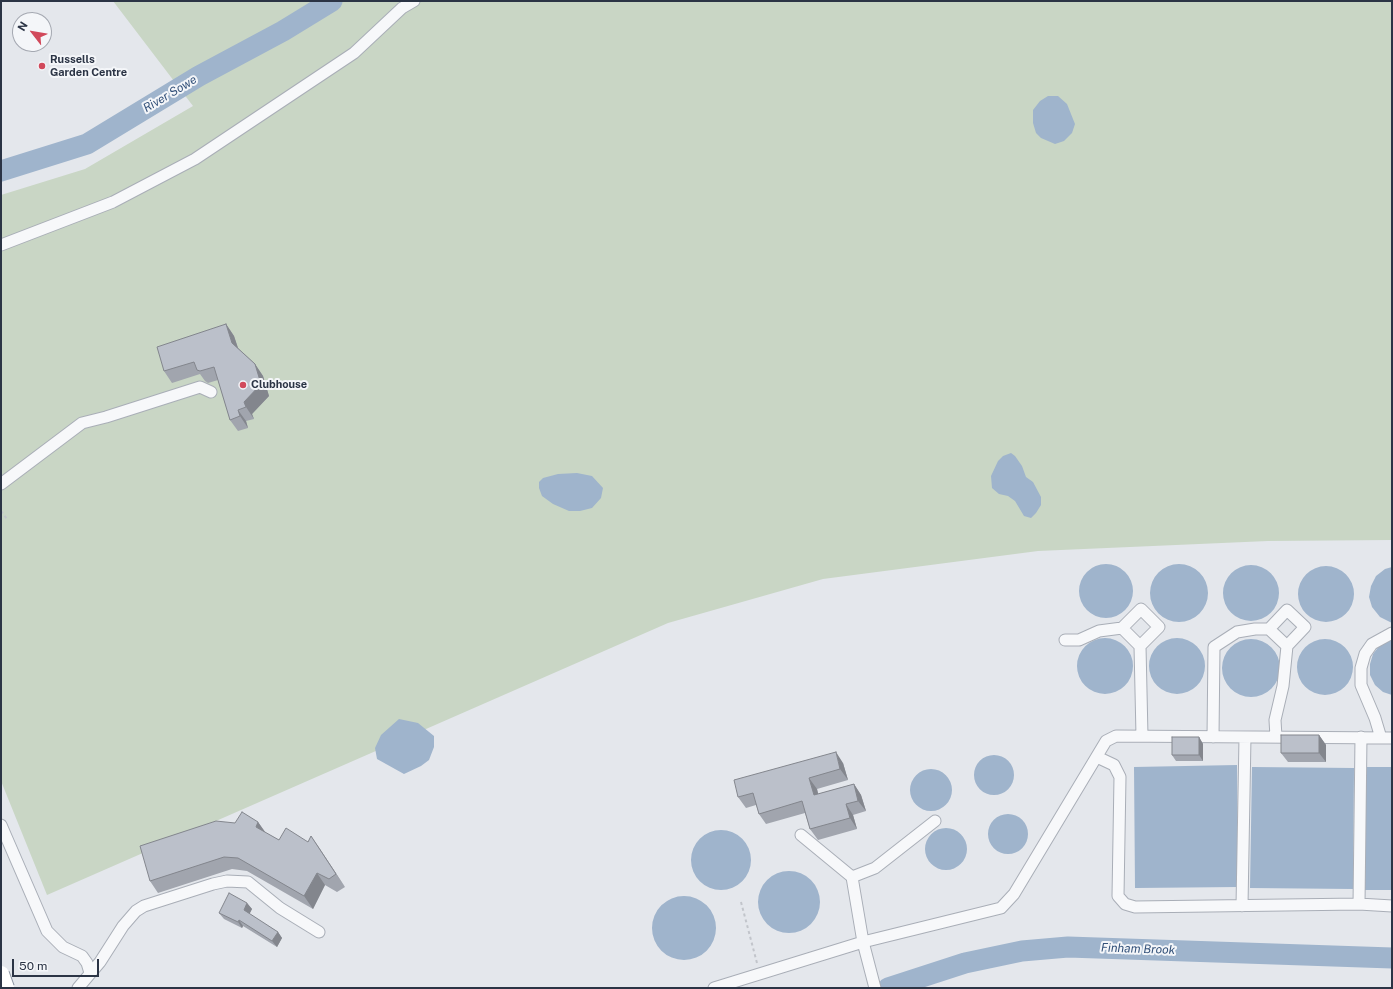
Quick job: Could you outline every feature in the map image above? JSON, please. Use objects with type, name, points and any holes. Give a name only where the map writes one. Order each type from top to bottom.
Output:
[{"type":"highway","points":[[1,974],[6,988]]},
{"type":"lane","points":[[1,245],[113,202],[195,159],[354,53],[402,8],[414,1]]},
{"type":"lane","points":[[1,484],[82,423],[106,417],[200,387],[211,392]]},
{"type":"lane","points":[[1065,640],[1079,640],[1099,631],[1122,628],[1141,609],[1159,627],[1140,646]]},
{"type":"lane","points":[[1270,629],[1287,610],[1305,627],[1287,646],[1283,686],[1275,720],[1276,737]]},
{"type":"lane","points":[[1122,628],[1140,646],[1142,736]]},
{"type":"lane","points":[[1213,737],[1214,647],[1237,632],[1255,629],[1270,629],[1287,646]]},
{"type":"lane","points":[[1386,738],[1375,718],[1361,685],[1361,668],[1365,654],[1372,644],[1392,633]]},
{"type":"lane","points":[[714,988],[863,942],[1001,908],[1014,894],[1106,741],[1116,736],[1386,738]]},
{"type":"lane","points":[[1242,906],[1245,737]]},
{"type":"lane","points":[[1359,904],[1361,737]]},
{"type":"lane","points":[[1097,758],[1114,765],[1120,777],[1118,896],[1125,904],[1135,907],[1359,904],[1392,906]]},
{"type":"lane","points":[[852,877],[875,868],[935,821]]},
{"type":"lane","points":[[1,825],[47,931],[63,947],[82,956],[87,963],[90,973]]},
{"type":"lane","points":[[801,835],[852,877],[863,942],[875,988]]},
{"type":"lane","points":[[78,988],[111,947],[129,918],[136,911],[144,906],[222,882],[248,882],[290,915],[319,932]]},
{"type":"path","points":[[1,511],[7,519]]},
{"type":"path","points":[[741,902],[759,974]]},
{"type":"green space","points":[[113,1],[1392,1],[1392,540],[1268,541],[1038,551],[823,579],[668,623],[47,895],[1,781],[1,195],[85,169],[193,106]]},
{"type":"water","points":[[1048,96],[1058,96],[1067,104],[1075,124],[1072,133],[1064,141],[1055,144],[1041,138],[1036,133],[1033,123],[1033,110],[1040,101]]},
{"type":"water","points":[[1011,453],[1022,466],[1026,477],[1033,482],[1041,497],[1041,505],[1031,518],[1024,516],[1015,501],[1008,496],[999,494],[992,488],[991,476],[998,461],[1003,456]]},
{"type":"water","points":[[577,473],[592,476],[603,488],[601,498],[592,508],[580,511],[569,511],[553,504],[542,496],[539,488],[539,482],[543,478],[558,474]]},
{"type":"water","points":[[1101,564],[1111,564],[1121,568],[1129,576],[1133,586],[1133,596],[1129,606],[1121,614],[1111,618],[1101,618],[1091,614],[1083,606],[1079,596],[1079,586],[1083,576],[1091,568]]},
{"type":"water","points":[[1179,564],[1190,566],[1203,577],[1206,582],[1208,593],[1206,604],[1195,617],[1190,620],[1179,622],[1168,620],[1155,609],[1152,604],[1150,593],[1152,582],[1163,569],[1168,566]]},
{"type":"water","points":[[1251,565],[1262,567],[1271,573],[1277,582],[1279,593],[1277,604],[1271,613],[1262,619],[1251,621],[1240,619],[1231,613],[1225,604],[1223,593],[1225,582],[1231,573],[1240,567]]},
{"type":"water","points":[[1326,566],[1337,568],[1346,574],[1352,583],[1354,594],[1352,605],[1346,614],[1337,620],[1326,622],[1315,620],[1306,614],[1300,605],[1298,594],[1300,583],[1306,574],[1315,568]]},
{"type":"water","points":[[1392,567],[1392,623],[1380,617],[1372,607],[1369,597],[1371,586],[1376,576],[1385,569]]},
{"type":"water","points":[[1100,638],[1110,638],[1125,646],[1131,655],[1133,666],[1131,677],[1125,686],[1110,694],[1100,694],[1089,689],[1082,682],[1077,671],[1077,661],[1082,650],[1089,643]]},
{"type":"water","points":[[1172,638],[1182,638],[1197,646],[1203,655],[1205,666],[1203,677],[1197,686],[1182,694],[1172,694],[1161,689],[1154,682],[1149,671],[1149,661],[1154,650],[1161,643]]},
{"type":"water","points":[[1245,639],[1257,639],[1272,647],[1280,662],[1280,674],[1272,689],[1257,697],[1245,697],[1230,689],[1222,674],[1222,662],[1230,647]]},
{"type":"water","points":[[1319,639],[1331,639],[1341,643],[1349,651],[1353,661],[1353,673],[1349,683],[1341,691],[1331,695],[1319,695],[1309,691],[1301,683],[1297,673],[1297,661],[1301,651],[1309,643]]},
{"type":"water","points":[[1392,639],[1392,695],[1383,692],[1375,685],[1370,675],[1370,664],[1373,654],[1380,645]]},
{"type":"water","points":[[399,719],[418,723],[434,736],[434,747],[429,760],[421,766],[404,774],[377,759],[375,748],[381,735]]},
{"type":"water","points":[[990,755],[998,755],[1005,758],[1011,764],[1014,775],[1011,786],[1005,792],[998,795],[990,795],[983,792],[977,786],[974,779],[974,771],[977,764],[983,758]]},
{"type":"water","points":[[1237,765],[1238,887],[1135,888],[1134,767]]},
{"type":"water","points":[[1252,767],[1354,768],[1353,889],[1250,888]]},
{"type":"water","points":[[1366,767],[1392,767],[1392,890],[1365,890]]},
{"type":"water","points":[[931,769],[946,775],[952,790],[946,805],[931,811],[916,805],[910,790],[916,775]]},
{"type":"water","points":[[1012,814],[1019,817],[1025,823],[1028,834],[1027,842],[1019,851],[1012,854],[1004,854],[997,851],[989,842],[988,830],[991,823],[1000,815]]},
{"type":"water","points":[[946,828],[961,834],[967,849],[961,864],[946,870],[931,864],[925,849],[931,834]]},
{"type":"water","points":[[715,830],[727,830],[743,838],[749,848],[751,860],[749,872],[743,882],[727,890],[715,890],[699,882],[691,866],[691,854],[699,838]]},
{"type":"water","points":[[783,871],[795,871],[811,880],[818,890],[820,902],[818,914],[811,924],[795,933],[783,933],[772,928],[763,919],[758,908],[758,896],[763,885],[772,876]]},
{"type":"water","points":[[684,896],[702,902],[710,910],[716,928],[710,946],[702,954],[684,960],[666,954],[658,946],[652,928],[658,910],[666,902]]},
{"type":"building","points":[[226,324],[232,343],[255,364],[261,384],[244,402],[246,407],[238,410],[240,416],[230,420],[214,367],[200,371],[197,370],[194,362],[164,371],[157,347]]},
{"type":"building","points":[[1281,735],[1319,735],[1319,753],[1281,753]]},
{"type":"building","points":[[1172,737],[1199,737],[1199,755],[1172,755]]},
{"type":"building","points":[[836,752],[840,769],[809,778],[814,795],[854,784],[858,801],[846,804],[850,818],[810,829],[802,801],[759,814],[753,793],[738,797],[734,780]]},
{"type":"building","points":[[242,812],[258,822],[256,827],[279,840],[286,828],[308,842],[311,836],[336,874],[329,879],[317,873],[304,896],[238,858],[224,857],[150,881],[140,846],[216,821],[235,823]]},
{"type":"building","points":[[229,893],[247,903],[244,910],[278,932],[272,941],[239,920],[238,922],[219,913]]},
{"type":"waterway","name":"River Sowe","points":[[1,171],[87,144],[199,76],[283,31],[332,1]]},
{"type":"waterway","name":"Finham Brook","points":[[888,988],[965,963],[1022,951],[1068,947],[1392,958]]},
{"type":"place","name":"Russells Garden Centre","points":[[42,66]]},
{"type":"place","name":"Clubhouse","points":[[243,385]]}]
